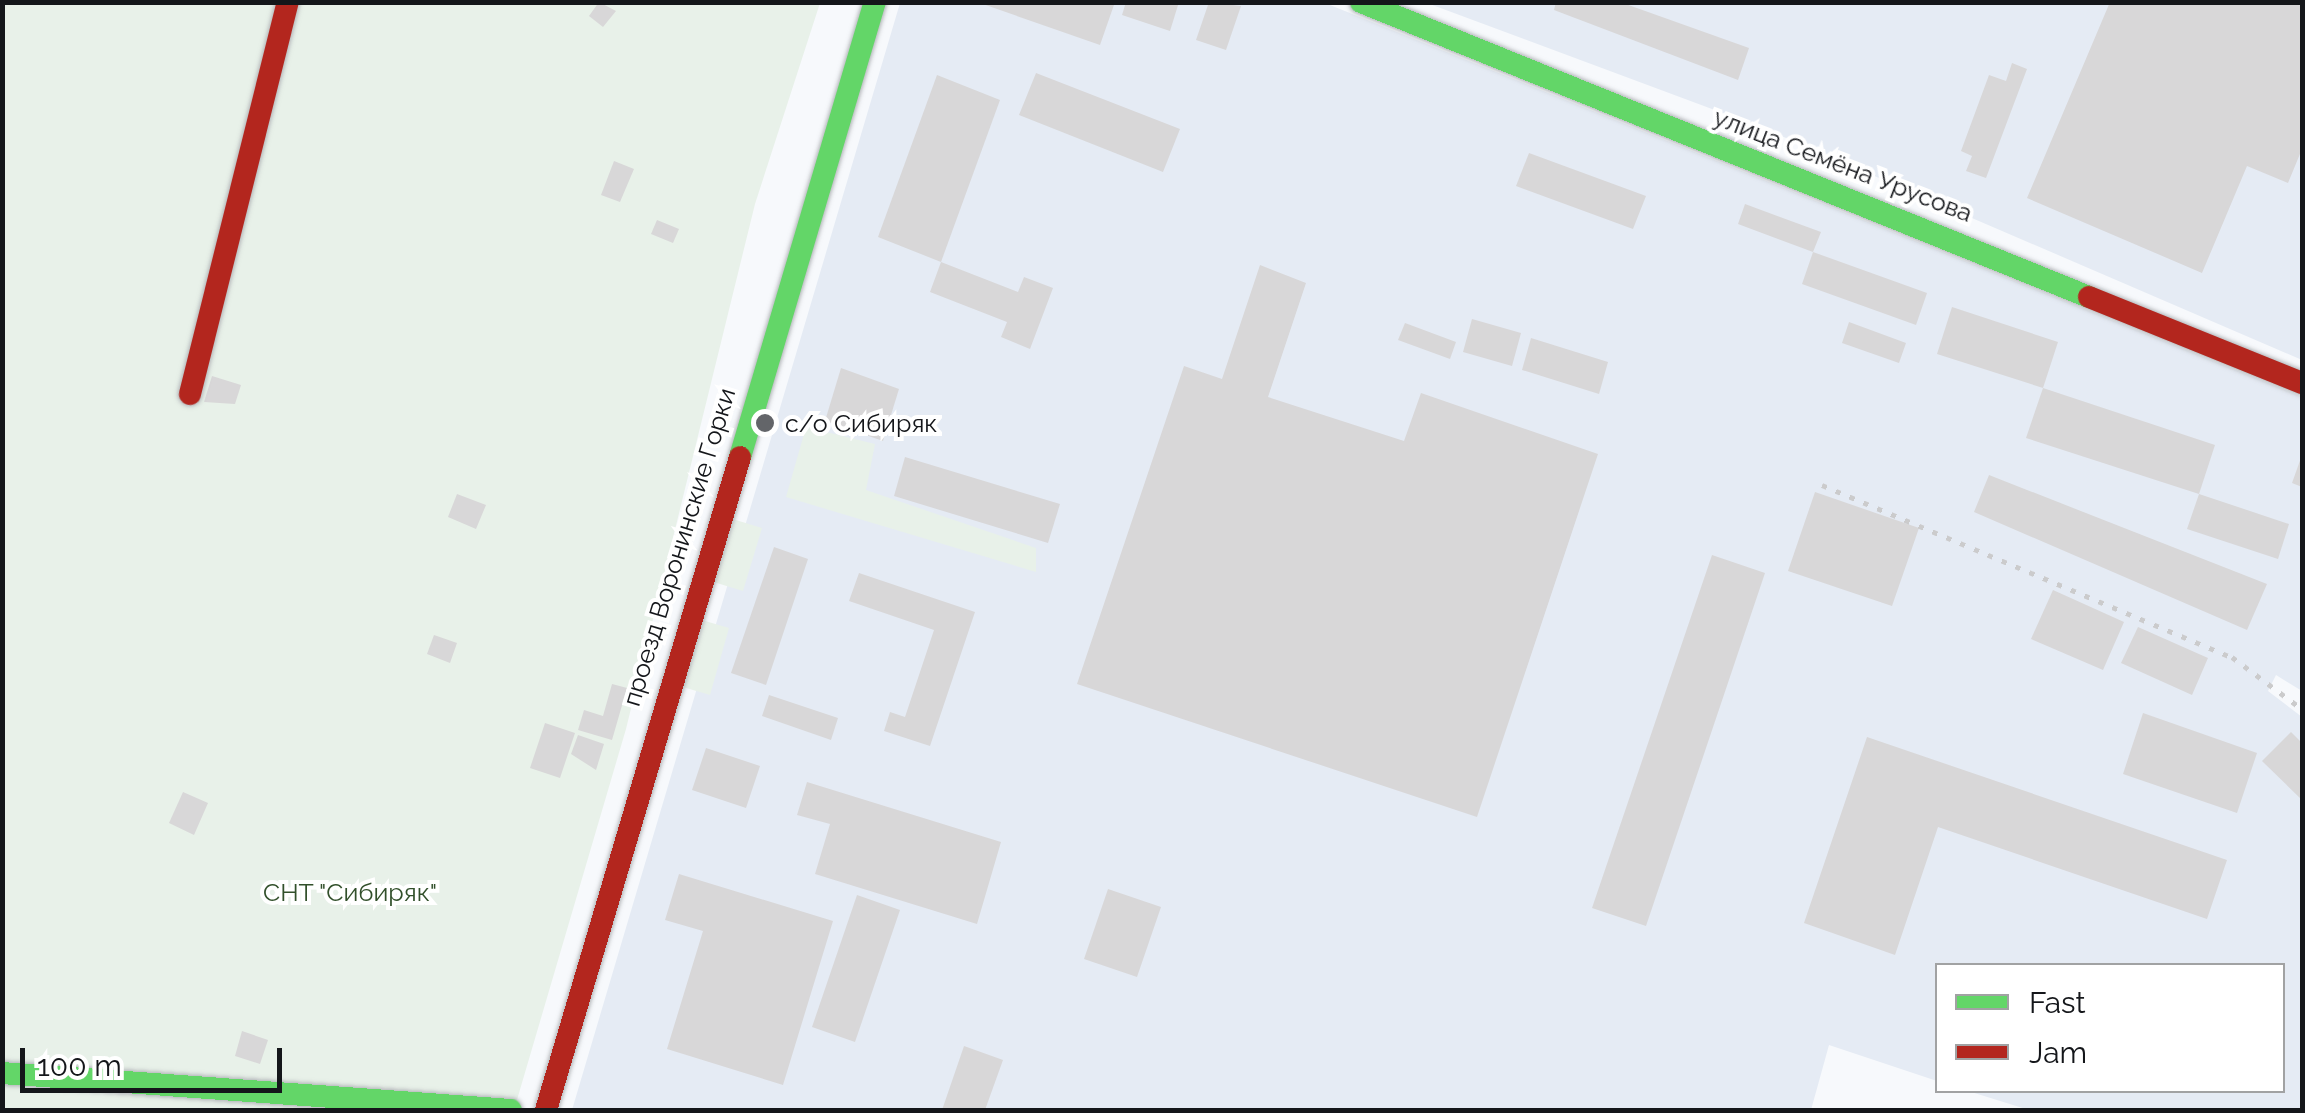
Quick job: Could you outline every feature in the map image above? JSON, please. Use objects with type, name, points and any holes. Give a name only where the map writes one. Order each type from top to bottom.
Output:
[{"type":"street","points":[[190,394],[288,2]]},
{"type":"street","name":"проезд Воронинские Горки","points":[[546,1110],[875,2]]},
{"type":"street","name":"улица Семёна Урусова","points":[[1361,2],[2302,383]]},
{"type":"street","points":[[2,1073],[331,1090],[512,1110]]},
{"type":"shaded area","points":[[900,3],[1325,3],[2302,397],[2302,691],[2276,675],[2268,691],[2302,717],[2302,1110],[2029,1110],[1974,1093],[2285,1093],[2285,963],[1935,963],[1935,1080],[1829,1045],[1811,1110],[572,1110]]},
{"type":"shaded area","points":[[1427,3],[2302,3],[2302,360],[1763,128]]},
{"type":"green space","name":"СНТ \"Сибиряк\"","points":[[2,3],[820,3],[755,204],[626,729],[514,1110],[3,1110]]},
{"type":"green space","points":[[806,427],[875,444],[866,490],[1036,548],[1036,572],[786,497]]},
{"type":"green space","points":[[726,517],[762,528],[743,591],[707,580]]},
{"type":"green space","points":[[695,618],[729,628],[710,695],[676,685]]},
{"type":"building","points":[[599,2],[616,11],[603,27],[589,16]]},
{"type":"building","points":[[977,2],[1115,2],[1100,45]]},
{"type":"building","points":[[1126,2],[1179,2],[1170,31],[1122,15]]},
{"type":"building","points":[[1209,2],[1241,6],[1226,50],[1196,40]]},
{"type":"building","points":[[1556,2],[1620,2],[1749,48],[1738,80],[1554,10]]},
{"type":"building","points":[[2110,2],[2302,2],[2302,149],[2288,183],[2247,166],[2202,273],[2027,198]]},
{"type":"building","points":[[2012,63],[2027,69],[1986,178],[1966,171],[1972,156],[1961,151],[1989,75],[2006,81]]},
{"type":"building","points":[[1036,73],[1180,129],[1163,172],[1019,115]]},
{"type":"building","points":[[937,75],[1000,100],[941,262],[878,237]]},
{"type":"building","points":[[1529,153],[1646,196],[1633,229],[1516,186]]},
{"type":"building","points":[[614,161],[634,169],[620,202],[601,195]]},
{"type":"building","points":[[1745,204],[1821,232],[1813,252],[1738,224]]},
{"type":"building","points":[[657,220],[679,229],[673,243],[651,234]]},
{"type":"building","points":[[1813,252],[1927,293],[1916,325],[1802,284]]},
{"type":"building","points":[[941,262],[1018,292],[1024,277],[1053,288],[1030,349],[1001,337],[1007,322],[930,292]]},
{"type":"building","points":[[1260,265],[1306,283],[1268,397],[1404,441],[1421,393],[1598,454],[1477,817],[1077,684],[1184,366],[1222,379]]},
{"type":"building","points":[[1952,307],[2058,342],[2043,388],[1937,354]]},
{"type":"building","points":[[1472,319],[1521,333],[1512,366],[1463,352]]},
{"type":"building","points":[[1849,322],[1906,343],[1899,363],[1842,343]]},
{"type":"building","points":[[1405,323],[1456,342],[1450,359],[1398,340]]},
{"type":"building","points":[[1531,338],[1608,362],[1599,394],[1522,370]]},
{"type":"building","points":[[841,368],[899,389],[883,441],[825,421]]},
{"type":"building","points":[[212,376],[241,385],[235,404],[204,402]]},
{"type":"building","points":[[2043,388],[2215,445],[2199,494],[2026,438]]},
{"type":"building","points":[[2302,455],[2302,487],[2292,483]]},
{"type":"building","points":[[905,457],[1060,504],[1048,543],[894,496]]},
{"type":"building","points":[[1989,475],[2267,584],[2247,630],[1974,512]]},
{"type":"building","points":[[1815,492],[1919,528],[1892,606],[1788,571]]},
{"type":"building","points":[[457,494],[486,505],[476,529],[448,517]]},
{"type":"building","points":[[2199,494],[2289,524],[2278,559],[2187,529]]},
{"type":"building","points":[[774,547],[808,559],[766,685],[731,673]]},
{"type":"building","points":[[1712,555],[1765,573],[1646,926],[1592,908]]},
{"type":"building","points":[[859,573],[975,612],[930,746],[884,731],[890,712],[905,717],[934,630],[849,601]]},
{"type":"building","points":[[2053,590],[2124,622],[2103,670],[2031,639]]},
{"type":"building","points":[[2138,627],[2208,658],[2192,695],[2121,663]]},
{"type":"building","points":[[434,635],[457,643],[450,663],[427,654]]},
{"type":"building","points":[[612,684],[627,688],[612,740],[578,730],[584,710],[603,716]]},
{"type":"building","points":[[769,695],[838,718],[831,740],[762,716]]},
{"type":"building","points":[[2143,713],[2257,753],[2237,813],[2123,774]]},
{"type":"building","points":[[545,723],[575,733],[560,778],[530,768]]},
{"type":"building","points":[[2291,732],[2302,743],[2302,800],[2262,761]]},
{"type":"building","points":[[578,735],[604,744],[596,770],[571,754]]},
{"type":"building","points":[[1867,737],[2227,860],[2207,919],[1938,827],[1895,955],[1804,923]]},
{"type":"building","points":[[706,748],[760,766],[746,808],[692,790]]},
{"type":"building","points":[[807,782],[1001,842],[977,924],[815,874],[830,824],[797,815]]},
{"type":"building","points":[[183,792],[208,803],[194,835],[169,823]]},
{"type":"building","points":[[679,874],[833,921],[783,1085],[667,1049],[703,931],[665,920]]},
{"type":"building","points":[[1108,889],[1161,907],[1137,977],[1084,959]]},
{"type":"building","points":[[857,895],[900,910],[855,1042],[812,1027]]},
{"type":"building","points":[[242,1031],[268,1040],[260,1064],[235,1056]]},
{"type":"building","points":[[964,1046],[1003,1060],[985,1110],[942,1110]]},
{"type":"railway","points":[[1822,485],[2232,657],[2302,709]]},
{"type":"traffic: fast","points":[[740,457],[875,2]]},
{"type":"traffic: fast","points":[[1361,2],[2089,297]]},
{"type":"traffic: fast","points":[[2,1073],[511,1110]]},
{"type":"traffic: jam","points":[[190,394],[288,2]]},
{"type":"traffic: jam","points":[[2089,297],[2302,383]]},
{"type":"traffic: jam","points":[[546,1110],[740,457]]},
{"type":"place","name":"с/о Сибиряк","points":[[765,423]]}]
